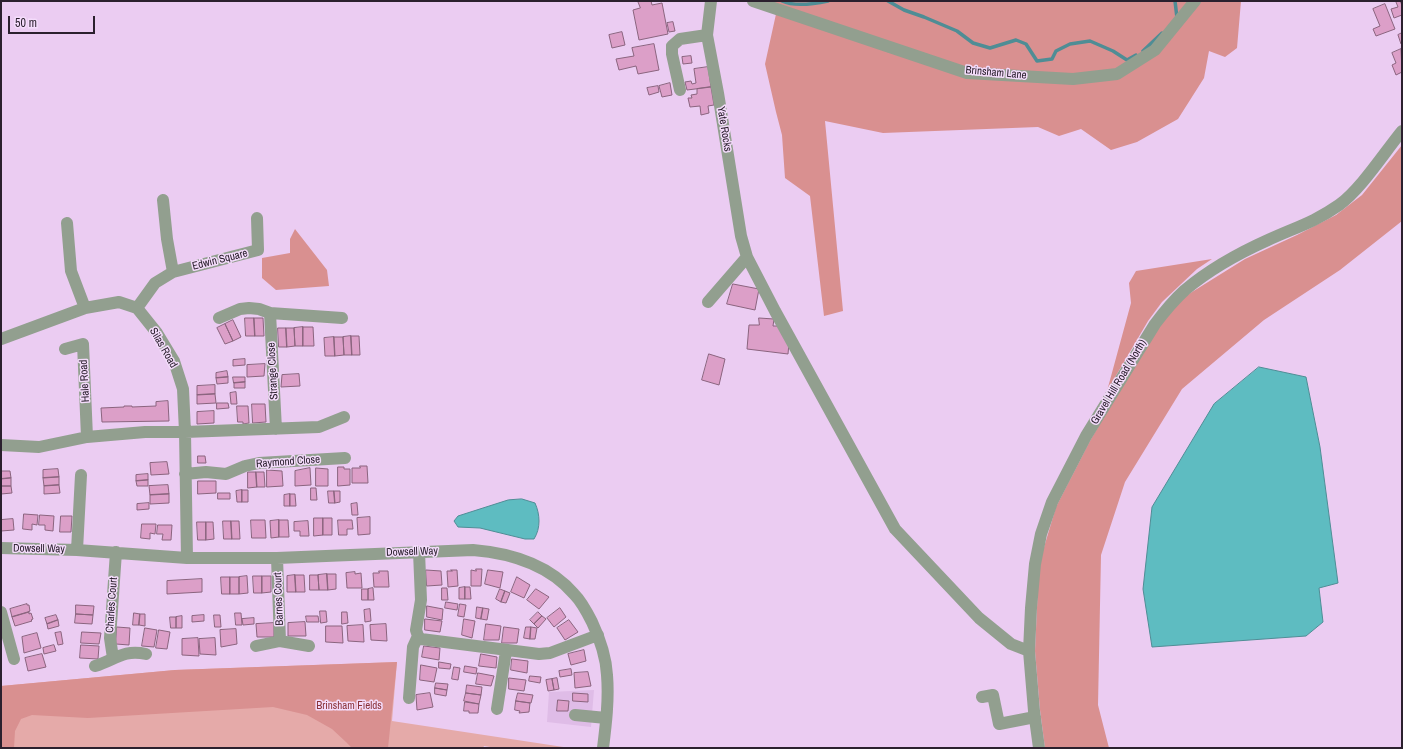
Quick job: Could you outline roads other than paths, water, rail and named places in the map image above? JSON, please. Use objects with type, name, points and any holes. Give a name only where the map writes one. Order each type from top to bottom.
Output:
[{"type":"street","name":"Yate Rocks","points":[[711,1],[707,35],[741,236],[747,257],[775,311],[895,528],[979,618],[1011,644],[1029,651]]},
{"type":"street","name":"Brinsham Lane","points":[[753,1],[967,73],[1073,79],[1117,74],[1155,50],[1195,1]]},
{"type":"street","points":[[680,90],[672,54],[672,46],[680,39],[707,35]]},
{"type":"street","name":"Gravel Hill Road (North)","points":[[1039,748],[1029,651],[1035,564],[1041,534],[1052,502],[1086,436],[1155,324],[1168,307],[1184,291],[1204,275],[1233,257],[1269,239],[1305,225],[1341,204],[1359,186],[1402,131]]},
{"type":"street","points":[[163,200],[167,239],[173,272]]},
{"type":"street","name":"Edwin Square","points":[[137,308],[155,283],[173,272],[258,250],[257,218]]},
{"type":"street","points":[[68,223],[71,271],[86,308]]},
{"type":"street","points":[[708,302],[747,257]]},
{"type":"street","points":[[1,339],[86,308],[119,302],[137,308]]},
{"type":"street","name":"Silas Road","points":[[137,308],[157,333],[174,361],[183,389],[187,558]]},
{"type":"street","points":[[219,318],[240,309],[249,308],[259,309],[270,313],[342,318]]},
{"type":"street","name":"Strange Close","points":[[270,313],[276,429]]},
{"type":"street","name":"Hale Road","points":[[65,349],[83,344],[87,437]]},
{"type":"street","points":[[1,445],[39,447],[87,437],[145,432],[319,427],[344,417]]},
{"type":"street","name":"Raymond Close","points":[[185,474],[206,472],[226,474],[245,466],[259,463],[345,458]]},
{"type":"street","name":"Dowsell Way","points":[[77,550],[81,475]]},
{"type":"street","name":"Dowsell Way","points":[[1,548],[116,552],[187,558],[277,558],[473,550],[493,551],[530,562],[559,579],[574,594],[585,609],[598,635],[604,655],[607,674],[604,748]]},
{"type":"street","name":"Charles Court","points":[[113,658],[110,638],[116,552]]},
{"type":"street","points":[[419,552],[421,600],[416,630],[421,639],[539,654],[550,653],[598,635]]},
{"type":"street","name":"Barnes Court","points":[[277,558],[280,641]]},
{"type":"street","points":[[1,612],[14,658]]},
{"type":"street","points":[[409,698],[413,647],[418,636]]},
{"type":"street","name":"Barnes Court","points":[[256,646],[280,641],[310,646]]},
{"type":"street","points":[[497,709],[506,651]]},
{"type":"street","points":[[95,666],[105,663],[113,658],[134,652],[146,654]]},
{"type":"street","points":[[982,697],[993,695],[999,724],[1035,717]]},
{"type":"street","points":[[575,715],[606,718]]},
{"type":"waterway","points":[[782,1],[793,4],[811,4],[828,1]]},
{"type":"waterway","points":[[888,1],[904,10],[957,31],[973,43],[990,48],[1016,40],[1026,44],[1037,61],[1052,59],[1056,51],[1070,44],[1090,41],[1113,51],[1127,60],[1136,55]]},
{"type":"waterway","points":[[1175,1],[1177,18]]},
{"type":"waterway","points":[[1143,51],[1162,33]]},
{"type":"park label","name":"Brinsham Fields","points":[[349,706]]}]
